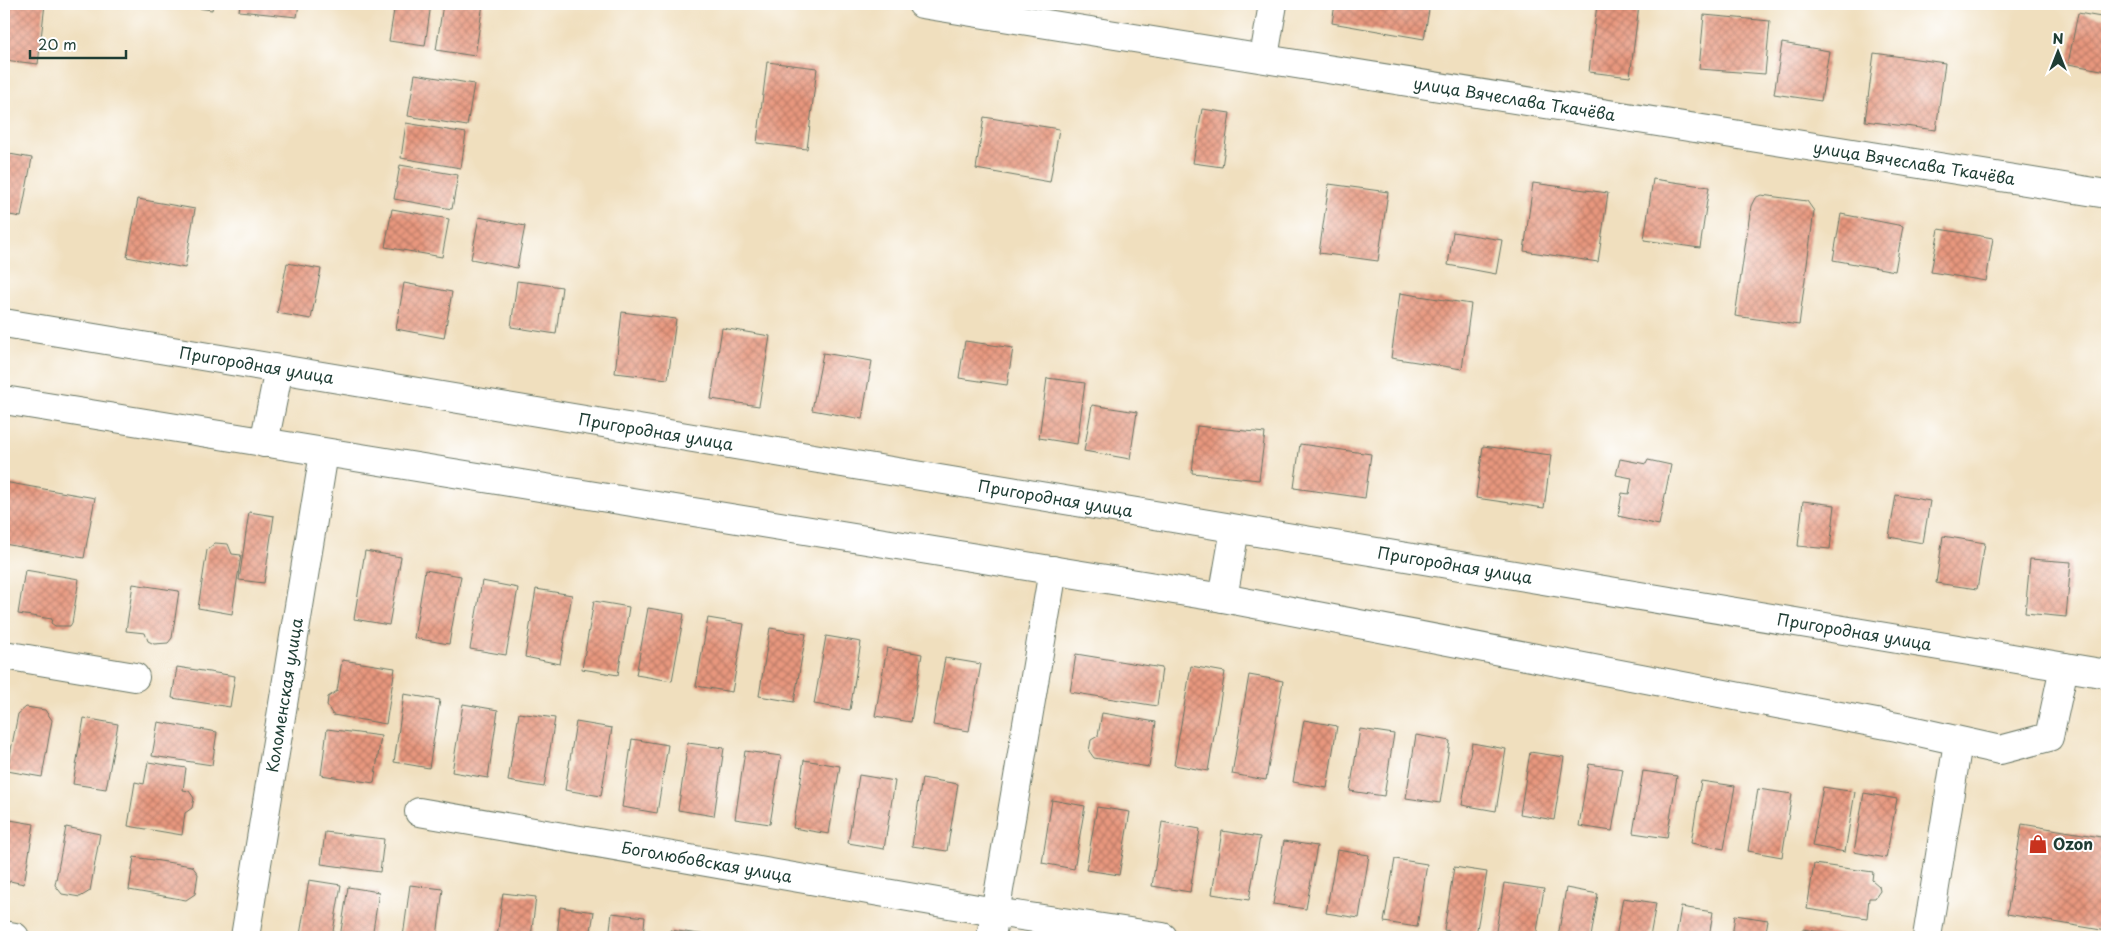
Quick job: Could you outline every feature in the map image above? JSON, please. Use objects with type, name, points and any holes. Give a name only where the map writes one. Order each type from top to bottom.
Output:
[{"type":"street","name":"улица Вячеслава Ткачёва","points":[[922,4],[1264,57],[2107,194]]},
{"type":"street","points":[[1264,57],[1272,4]]},
{"type":"street","name":"Пригородная улица","points":[[4,323],[2107,674]]},
{"type":"street","points":[[264,443],[279,369]]},
{"type":"street","points":[[4,400],[1223,598],[1897,726],[1958,742],[2000,750],[2049,737],[2064,667]]},
{"type":"street","name":"Коломенская улица","points":[[245,937],[324,453]]},
{"type":"street","points":[[1223,598],[1235,529]]},
{"type":"street","points":[[993,924],[1053,570]]},
{"type":"street","points":[[4,655],[135,677]]},
{"type":"street","points":[[1927,937],[1958,742]]},
{"type":"street","name":"Боголюбовская улица","points":[[419,812],[993,924],[1162,937]]},
{"type":"street","points":[[4,936],[15,937]]},
{"type":"building","points":[[4,4],[45,4],[38,64],[4,60]]},
{"type":"building","points":[[169,4],[213,4],[212,10]]},
{"type":"building","points":[[240,4],[299,4],[297,17],[239,11]]},
{"type":"building","points":[[395,4],[431,4],[425,46],[389,41]]},
{"type":"building","points":[[443,4],[483,4],[475,56],[436,50]]},
{"type":"building","points":[[1335,4],[1430,4],[1424,39],[1332,23]]},
{"type":"building","points":[[1597,4],[1639,5],[1630,77],[1589,72]]},
{"type":"building","points":[[2078,13],[2107,18],[2107,71],[2068,64]]},
{"type":"building","points":[[1704,15],[1770,21],[1765,74],[1699,69]]},
{"type":"building","points":[[1782,43],[1829,51],[1821,101],[1774,94]]},
{"type":"building","points":[[1874,53],[1945,63],[1936,130],[1865,121]]},
{"type":"building","points":[[767,62],[817,68],[807,149],[757,143]]},
{"type":"building","points":[[415,74],[474,84],[467,126],[408,116]]},
{"type":"building","points":[[1202,109],[1230,113],[1222,167],[1193,163]]},
{"type":"building","points":[[984,117],[1059,129],[1050,182],[976,169]]},
{"type":"building","points":[[406,123],[466,133],[461,168],[401,158]]},
{"type":"building","points":[[4,153],[32,158],[21,217],[4,214]]},
{"type":"building","points":[[400,165],[458,175],[452,209],[394,199]]},
{"type":"building","points":[[1653,179],[1709,187],[1700,248],[1644,240]]},
{"type":"building","points":[[1533,183],[1608,193],[1598,262],[1524,251]]},
{"type":"building","points":[[1329,184],[1388,192],[1378,261],[1319,253]]},
{"type":"building","points":[[1761,195],[1807,201],[1814,211],[1799,325],[1735,316],[1751,206],[1755,198]]},
{"type":"building","points":[[138,199],[195,209],[185,268],[127,257]]},
{"type":"building","points":[[392,209],[449,219],[442,257],[385,247]]},
{"type":"building","points":[[1841,214],[1903,226],[1895,271],[1833,260]]},
{"type":"building","points":[[479,217],[525,226],[517,268],[471,259]]},
{"type":"building","points":[[1939,229],[1993,238],[1986,281],[1931,272]]},
{"type":"building","points":[[1453,232],[1502,240],[1496,274],[1448,265]]},
{"type":"building","points":[[287,263],[321,269],[311,319],[277,313]]},
{"type":"building","points":[[517,281],[562,287],[556,334],[511,327]]},
{"type":"building","points":[[404,283],[452,292],[444,338],[396,329]]},
{"type":"building","points":[[1400,293],[1471,304],[1462,369],[1391,358]]},
{"type":"building","points":[[622,312],[676,319],[668,379],[615,373]]},
{"type":"building","points":[[722,328],[770,336],[759,406],[711,399]]},
{"type":"building","points":[[965,341],[1013,348],[1007,385],[959,378]]},
{"type":"building","points":[[823,353],[872,361],[862,419],[812,410]]},
{"type":"building","points":[[1047,378],[1085,383],[1077,444],[1039,438]]},
{"type":"building","points":[[1092,405],[1137,412],[1130,459],[1084,451]]},
{"type":"building","points":[[1197,426],[1265,433],[1259,480],[1192,473]]},
{"type":"building","points":[[1300,444],[1371,454],[1365,498],[1294,488]]},
{"type":"building","points":[[1483,446],[1551,455],[1544,508],[1476,498]]},
{"type":"building","points":[[1620,459],[1646,464],[1648,460],[1671,465],[1659,525],[1618,516],[1622,493],[1629,494],[1632,478],[1616,475]]},
{"type":"building","points":[[4,482],[95,498],[84,558],[4,544]]},
{"type":"building","points":[[1896,495],[1930,501],[1923,543],[1889,537]]},
{"type":"building","points":[[1803,501],[1835,505],[1830,549],[1798,546]]},
{"type":"building","points":[[249,512],[274,516],[264,583],[239,580]]},
{"type":"building","points":[[1943,536],[1985,543],[1977,589],[1936,583]]},
{"type":"building","points":[[215,543],[228,544],[232,554],[241,555],[232,614],[198,608],[207,550]]},
{"type":"building","points":[[365,551],[401,557],[389,625],[354,619]]},
{"type":"building","points":[[2030,559],[2071,562],[2066,617],[2025,613]]},
{"type":"building","points":[[25,570],[79,579],[70,626],[55,626],[51,623],[52,619],[18,614]]},
{"type":"building","points":[[425,570],[461,576],[449,644],[414,638]]},
{"type":"building","points":[[482,581],[518,588],[506,655],[470,649]]},
{"type":"building","points":[[133,584],[179,591],[172,638],[168,643],[154,644],[148,641],[145,633],[126,631]]},
{"type":"building","points":[[536,589],[572,595],[560,664],[525,657]]},
{"type":"building","points":[[594,601],[629,607],[618,675],[582,669]]},
{"type":"building","points":[[648,608],[684,614],[672,681],[636,675]]},
{"type":"building","points":[[708,618],[744,624],[732,692],[696,686]]},
{"type":"building","points":[[770,628],[806,634],[794,702],[759,696]]},
{"type":"building","points":[[826,636],[861,642],[850,710],[814,704]]},
{"type":"building","points":[[887,648],[922,654],[911,722],[875,716]]},
{"type":"building","points":[[1076,654],[1162,668],[1157,706],[1070,692]]},
{"type":"building","points":[[945,658],[981,664],[969,731],[933,725]]},
{"type":"building","points":[[342,660],[395,668],[386,724],[333,715],[327,706],[328,697],[337,691]]},
{"type":"building","points":[[1191,666],[1225,672],[1208,771],[1174,765]]},
{"type":"building","points":[[177,667],[235,676],[230,707],[172,698]]},
{"type":"building","points":[[1249,675],[1283,681],[1266,780],[1232,774]]},
{"type":"building","points":[[404,694],[440,700],[429,768],[394,762]]},
{"type":"building","points":[[463,704],[498,710],[488,778],[452,772]]},
{"type":"building","points":[[26,707],[45,710],[52,720],[42,777],[7,771],[18,714]]},
{"type":"building","points":[[519,713],[555,718],[544,787],[508,781]]},
{"type":"building","points":[[1102,713],[1156,722],[1149,767],[1094,758],[1089,751],[1091,740],[1098,736]]},
{"type":"building","points":[[84,718],[118,724],[106,789],[73,784]]},
{"type":"building","points":[[1304,720],[1337,726],[1327,788],[1293,782]]},
{"type":"building","points":[[158,722],[217,732],[212,765],[152,756]]},
{"type":"building","points":[[576,722],[612,728],[601,796],[565,790]]},
{"type":"building","points":[[327,729],[381,736],[374,783],[321,775]]},
{"type":"building","points":[[1360,729],[1394,734],[1384,796],[1350,791]]},
{"type":"building","points":[[1416,735],[1450,741],[1440,803],[1406,798]]},
{"type":"building","points":[[632,739],[668,745],[657,813],[622,807]]},
{"type":"building","points":[[688,743],[724,748],[714,816],[678,810]]},
{"type":"building","points":[[1472,743],[1506,749],[1496,811],[1462,805]]},
{"type":"building","points":[[745,751],[781,756],[770,824],[735,819]]},
{"type":"building","points":[[1530,752],[1564,757],[1554,820],[1520,814]]},
{"type":"building","points":[[804,760],[840,766],[829,834],[793,828]]},
{"type":"building","points":[[148,762],[186,768],[183,790],[189,791],[194,798],[192,808],[185,813],[182,835],[128,826],[135,782],[144,784]]},
{"type":"building","points":[[1589,764],[1623,769],[1612,831],[1579,826]]},
{"type":"building","points":[[1643,771],[1677,776],[1667,838],[1633,833]]},
{"type":"building","points":[[859,775],[895,781],[884,849],[848,843]]},
{"type":"building","points":[[922,778],[958,784],[947,851],[912,846]]},
{"type":"building","points":[[1701,781],[1735,786],[1724,849],[1691,843]]},
{"type":"building","points":[[1823,787],[1855,792],[1845,852],[1812,846]]},
{"type":"building","points":[[1758,789],[1792,794],[1782,857],[1748,851]]},
{"type":"building","points":[[1864,793],[1897,799],[1886,858],[1854,852]]},
{"type":"building","points":[[1052,800],[1085,806],[1074,869],[1042,863]]},
{"type":"building","points":[[1097,807],[1130,812],[1119,875],[1086,870]]},
{"type":"building","points":[[4,819],[34,824],[24,884],[10,881],[6,887],[4,886]]},
{"type":"building","points":[[1162,822],[1200,829],[1190,892],[1152,886]]},
{"type":"building","points":[[2022,824],[2107,838],[2107,931],[2007,914]]},
{"type":"building","points":[[66,827],[100,834],[90,891],[80,897],[62,894],[55,885]]},
{"type":"building","points":[[1222,831],[1260,837],[1249,900],[1212,894]]},
{"type":"building","points":[[325,832],[384,839],[380,872],[321,864]]},
{"type":"building","points":[[1284,841],[1317,846],[1306,909],[1273,904]]},
{"type":"building","points":[[1337,850],[1369,855],[1359,918],[1326,913]]},
{"type":"building","points":[[134,857],[192,866],[198,874],[195,894],[186,900],[129,890]]},
{"type":"building","points":[[1395,859],[1427,864],[1417,927],[1384,922]]},
{"type":"building","points":[[1814,864],[1873,872],[1872,880],[1879,886],[1880,891],[1875,898],[1869,898],[1867,918],[1807,909]]},
{"type":"building","points":[[1454,867],[1487,872],[1476,935],[1444,930]]},
{"type":"building","points":[[309,880],[341,885],[332,937],[300,935]]},
{"type":"building","points":[[1504,883],[1544,889],[1536,937],[1495,937]]},
{"type":"building","points":[[410,885],[443,889],[437,937],[403,937]]},
{"type":"building","points":[[348,887],[379,892],[372,937],[340,937]]},
{"type":"building","points":[[1566,888],[1598,894],[1591,937],[1558,937]]},
{"type":"building","points":[[503,893],[536,897],[531,937],[497,937]]},
{"type":"building","points":[[1623,898],[1656,903],[1650,937],[1616,937]]},
{"type":"building","points":[[560,907],[594,912],[590,937],[557,937]]},
{"type":"building","points":[[1681,907],[1713,912],[1709,937],[1676,937]]},
{"type":"building","points":[[612,913],[645,917],[643,937],[609,937]]},
{"type":"building","points":[[1735,915],[1768,920],[1765,937],[1732,937]]},
{"type":"building","points":[[1802,929],[1849,936],[1849,937],[1801,937]]},
{"type":"building","points":[[670,930],[714,936],[714,937],[669,937]]},
{"type":"place","name":"Ozon","points":[[2038,844]]}]
